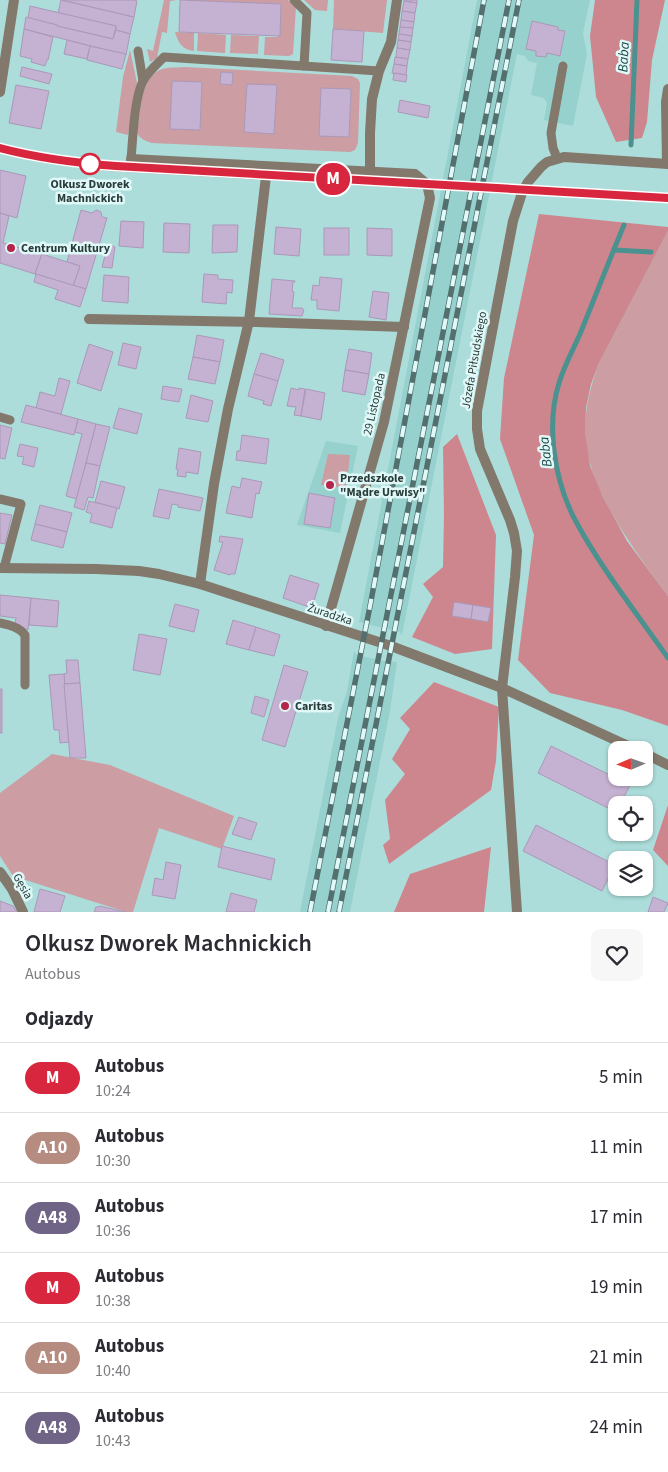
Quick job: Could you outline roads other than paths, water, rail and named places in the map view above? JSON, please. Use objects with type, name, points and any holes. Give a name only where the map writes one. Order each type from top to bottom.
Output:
[{"type":"street","points":[[0,92],[14,0]]},
{"type":"street","points":[[370,171],[372,99],[379,71],[391,42],[397,0]]},
{"type":"street","points":[[557,158],[570,157],[668,164],[666,102],[668,89]]},
{"type":"street","points":[[0,148],[20,154],[108,166],[668,198]]},
{"type":"street","name":"29 Listopada","points":[[131,158],[415,174],[427,184],[430,198],[384,422],[326,626]]},
{"type":"street","name":"Józefa Piłsudskiego","points":[[516,912],[502,688],[517,551],[510,520],[480,449],[477,411],[510,237],[522,193],[535,174],[547,162],[557,158]]},
{"type":"street","points":[[200,584],[214,484],[228,409],[249,322],[267,166]]},
{"type":"street","points":[[88,319],[404,327]]},
{"type":"street","name":"Żuradzka","points":[[2,568],[139,571],[200,584],[392,646],[502,688],[617,741]]},
{"type":"street","points":[[653,758],[668,765]]},
{"type":"street","name":"Gęsia","points":[[0,872],[12,889],[23,912]]},
{"type":"lane","points":[[294,0],[307,13],[304,66]]},
{"type":"lane","points":[[138,51],[143,81]]},
{"type":"lane","points":[[131,158],[132,132],[143,81],[164,57],[379,71]]},
{"type":"lane","points":[[557,158],[553,148],[551,133],[563,66]]},
{"type":"lane","points":[[0,417],[10,420]]},
{"type":"lane","points":[[0,499],[21,504],[2,568]]},
{"type":"lane","points":[[0,623],[12,626],[22,631],[25,635],[25,685]]},
{"type":"waterway","name":"Baba","points":[[631,145],[637,0]]},
{"type":"waterway","name":"Baba","points":[[624,225],[559,383],[553,416],[554,451],[566,501],[583,535],[606,571],[668,658]]},
{"type":"waterway","points":[[614,250],[651,252]]},
{"type":"railway","points":[[310,912],[371,601],[484,0]]},
{"type":"railway","points":[[328,912],[509,0]]},
{"type":"railway","points":[[339,912],[519,0]]},
{"type":"place","name":"Olkusz Dworek Machnickich","points":[[90,164]]},
{"type":"place","name":"Centrum Kultury","points":[[11,248]]},
{"type":"place","name":"Przedszkole \"Mądre Urwisy\"","points":[[330,485]]},
{"type":"place","name":"Caritas","points":[[285,706]]}]
